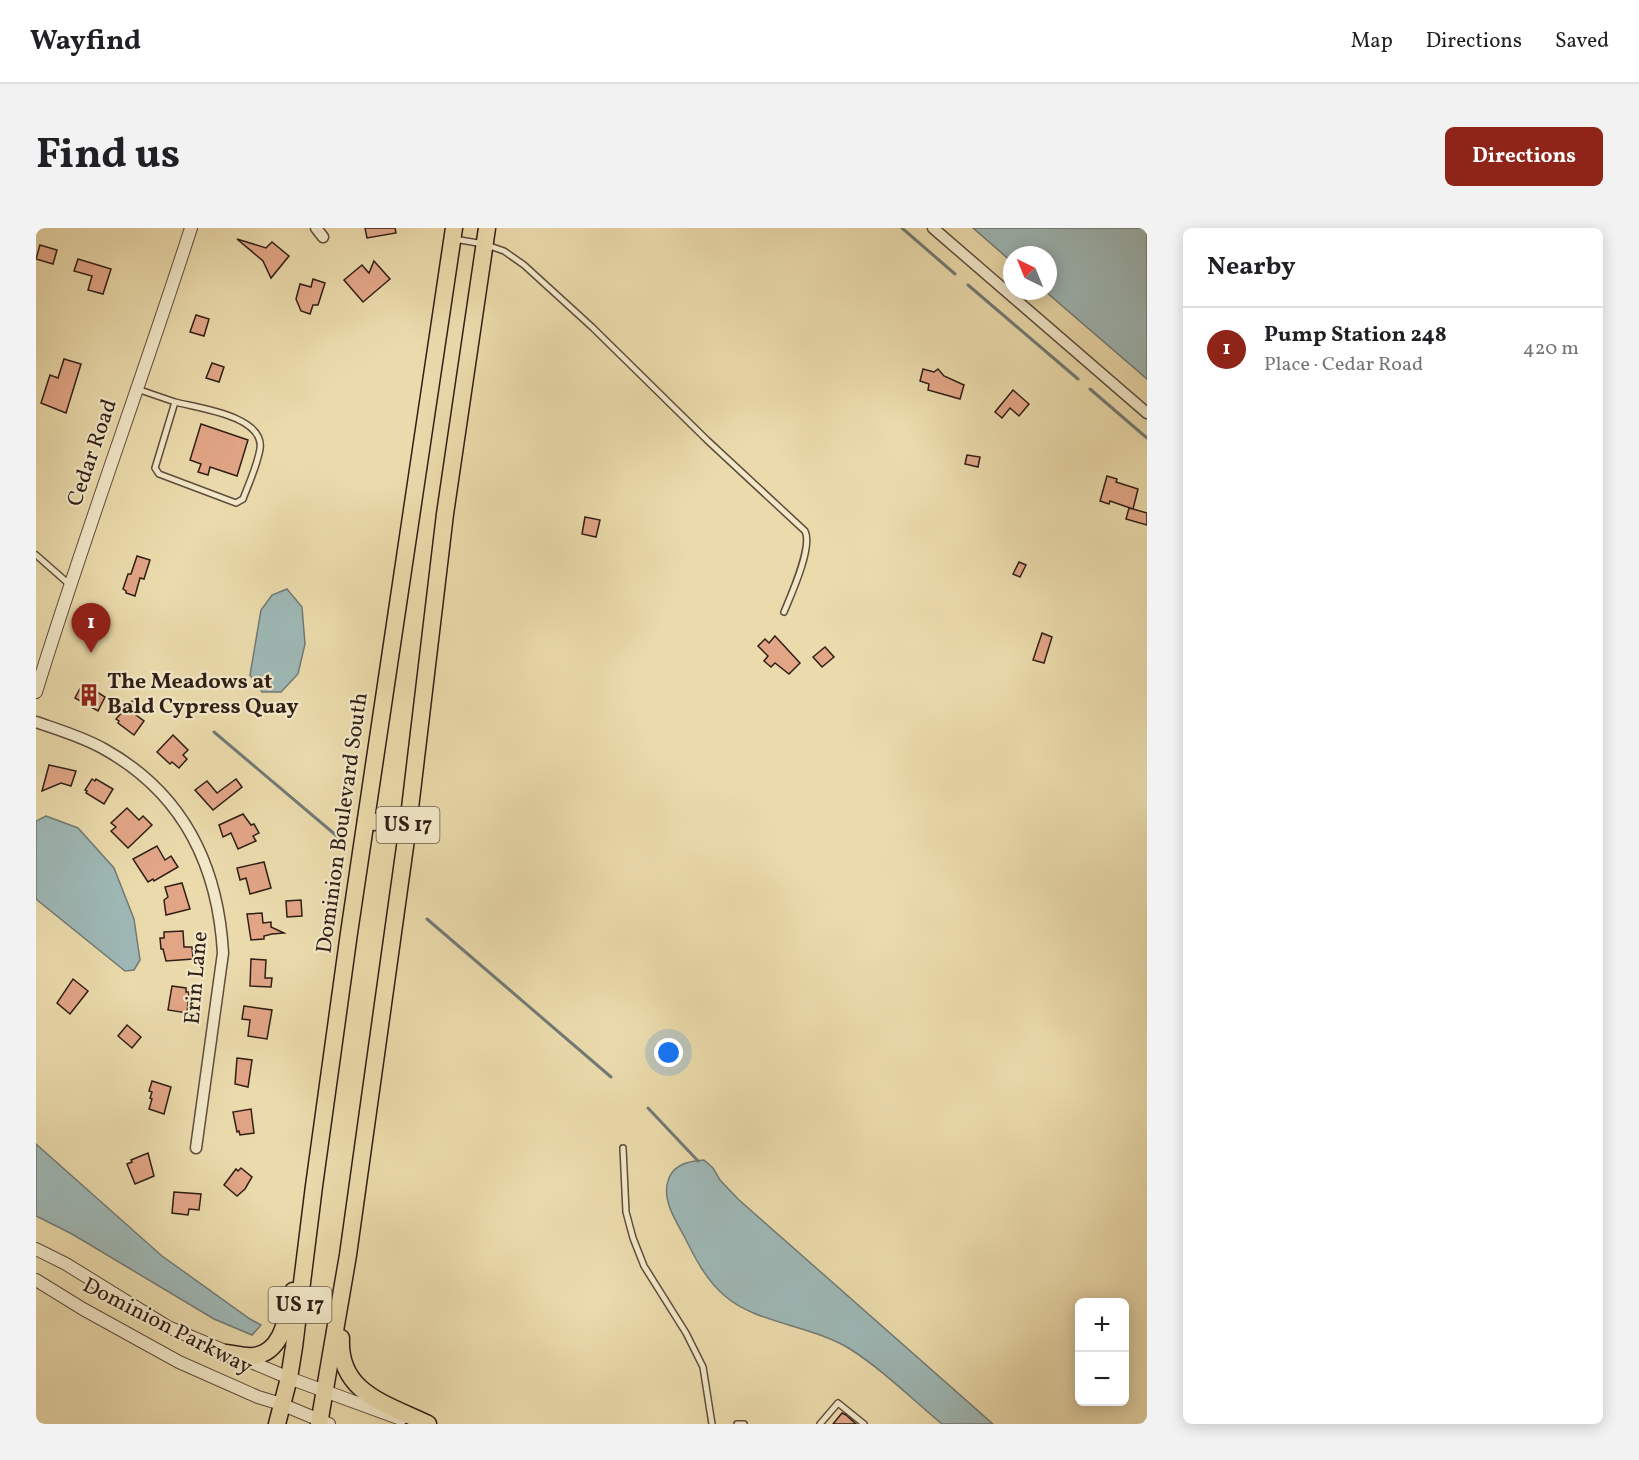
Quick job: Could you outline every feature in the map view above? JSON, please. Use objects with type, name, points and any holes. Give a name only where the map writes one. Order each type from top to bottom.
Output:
[{"type":"highway","name":"Dominion Boulevard South","points":[[278,1424],[289,1378],[366,821],[453,233]]},
{"type":"highway","name":"US 17","points":[[322,1423],[408,825],[445,514],[486,236]]},
{"type":"highway","points":[[366,821],[408,825]]},
{"type":"highway","points":[[226,1353],[254,1356],[269,1350],[280,1337],[309,1232]]},
{"type":"highway","points":[[344,1282],[340,1351],[348,1374],[361,1390],[428,1424]]},
{"type":"street","name":"Cedar Road","points":[[36,692],[191,228]]},
{"type":"street","points":[[933,228],[1147,413]]},
{"type":"street","name":"Erin Lane","points":[[36,722],[104,749],[130,766],[154,786],[175,809],[206,862],[222,922],[223,953],[196,1148]]},
{"type":"street","name":"Dominion Parkway","points":[[36,1249],[66,1264],[168,1328],[289,1378],[413,1424]]},
{"type":"street","name":"Dominion Parkway","points":[[36,1280],[179,1362],[322,1423]]},
{"type":"lane","points":[[453,233],[486,236],[524,265],[805,531],[808,538],[784,612]]},
{"type":"lane","points":[[137,389],[175,402],[234,416],[250,427],[260,447],[243,499],[239,502],[236,503],[159,474],[155,468],[175,402]]},
{"type":"lane","points":[[36,555],[70,585]]},
{"type":"lane","points":[[623,1148],[626,1212],[633,1238],[644,1266],[686,1333],[703,1367],[712,1424]]},
{"type":"lane","points":[[820,1424],[838,1403],[864,1424]]},
{"type":"lane","points":[[737,1424],[744,1424]]},
{"type":"water","points":[[973,228],[1147,228],[1147,379],[1055,300],[1057,246],[1003,246],[1003,254]]},
{"type":"water","points":[[287,589],[302,607],[305,644],[298,674],[281,692],[262,692],[250,675],[261,610],[272,595]]},
{"type":"water","points":[[46,816],[78,828],[114,868],[134,919],[140,960],[134,970],[125,971],[36,899],[36,821]]},
{"type":"water","points":[[36,1144],[162,1256],[261,1325],[252,1335],[214,1319],[72,1234],[36,1216]]},
{"type":"water","points":[[704,1160],[738,1199],[993,1424],[942,1424],[886,1375],[850,1349],[820,1335],[768,1319],[738,1305],[725,1296],[712,1283],[697,1260],[674,1218],[667,1198],[667,1185],[675,1169],[685,1163]]},
{"type":"building","points":[[365,228],[395,228],[396,233],[367,238]]},
{"type":"building","points":[[237,239],[266,248],[272,242],[289,256],[271,278],[263,261]]},
{"type":"building","points":[[40,245],[57,250],[53,264],[36,259]]},
{"type":"building","points":[[78,259],[111,269],[103,294],[88,290],[92,276],[74,271]]},
{"type":"building","points":[[374,261],[390,279],[363,302],[344,280],[362,265],[369,273]]},
{"type":"building","points":[[313,279],[325,283],[318,305],[313,305],[310,314],[301,311],[296,299],[300,284],[311,287]]},
{"type":"building","points":[[196,315],[209,319],[204,336],[190,332]]},
{"type":"building","points":[[64,359],[81,364],[66,413],[41,403],[50,375],[58,378]]},
{"type":"building","points":[[212,363],[224,367],[219,382],[206,378]]},
{"type":"building","points":[[923,369],[934,372],[938,369],[944,376],[964,385],[960,399],[928,390],[929,384],[920,381]]},
{"type":"building","points":[[1013,390],[1029,404],[1019,416],[1010,408],[1002,418],[995,412]]},
{"type":"building","points":[[201,424],[248,440],[237,476],[210,467],[208,475],[198,472],[201,464],[190,460]]},
{"type":"building","points":[[967,455],[980,457],[978,467],[965,464]]},
{"type":"building","points":[[1107,476],[1117,479],[1116,482],[1138,489],[1133,509],[1110,501],[1109,504],[1100,501]]},
{"type":"building","points":[[1129,508],[1147,513],[1147,525],[1126,519]]},
{"type":"building","points":[[585,517],[600,520],[596,537],[582,534]]},
{"type":"building","points":[[137,556],[150,560],[144,579],[140,578],[135,596],[126,593],[123,589]]},
{"type":"building","points":[[1019,562],[1026,565],[1020,577],[1013,574]]},
{"type":"building","points":[[1042,633],[1052,637],[1044,663],[1033,660]]},
{"type":"building","points":[[775,636],[800,663],[789,674],[775,663],[771,667],[764,661],[768,656],[758,646],[765,639],[769,643]]},
{"type":"building","points":[[825,647],[834,657],[822,667],[813,657]]},
{"type":"building","name":"The Meadows at Bald Cypress Quay","points":[[83,683],[105,697],[98,711],[75,698]]},
{"type":"building","points":[[133,700],[142,706],[136,715],[144,721],[134,735],[116,719]]},
{"type":"building","points":[[173,735],[188,750],[183,755],[187,759],[179,768],[172,762],[170,764],[157,752]]},
{"type":"building","points":[[49,765],[76,771],[71,786],[61,783],[42,791]]},
{"type":"building","points":[[92,779],[113,789],[104,804],[86,793],[85,790]]},
{"type":"building","points":[[236,779],[242,787],[213,810],[195,790],[207,781],[217,793]]},
{"type":"building","points":[[127,808],[139,820],[143,816],[152,825],[128,848],[111,831],[116,827],[111,823]]},
{"type":"building","points":[[243,814],[251,825],[254,824],[259,833],[253,836],[256,841],[238,849],[231,833],[223,837],[219,825]]},
{"type":"building","points":[[157,846],[165,860],[171,856],[178,867],[148,882],[133,859]]},
{"type":"building","points":[[264,862],[271,888],[250,894],[246,878],[240,880],[237,868]]},
{"type":"building","points":[[182,883],[190,909],[166,915],[164,900],[168,897],[165,887]]},
{"type":"building","points":[[301,900],[302,916],[287,917],[286,901]]},
{"type":"building","points":[[262,913],[263,923],[271,922],[271,927],[284,933],[251,940],[247,914]]},
{"type":"building","points":[[183,931],[184,947],[192,947],[193,959],[166,961],[163,949],[161,949],[160,938],[164,938],[164,932]]},
{"type":"building","points":[[251,959],[266,960],[265,978],[272,978],[271,987],[250,986]]},
{"type":"building","points":[[73,979],[88,991],[70,1014],[57,1003]]},
{"type":"building","points":[[172,986],[186,988],[186,992],[189,992],[187,1013],[168,1010]]},
{"type":"building","points":[[244,1006],[272,1010],[267,1039],[248,1036],[250,1020],[242,1019]]},
{"type":"building","points":[[127,1025],[141,1037],[132,1048],[118,1036]]},
{"type":"building","points":[[237,1058],[252,1060],[248,1087],[235,1084]]},
{"type":"building","points":[[152,1081],[171,1087],[164,1114],[149,1109],[152,1092],[149,1091]]},
{"type":"building","points":[[251,1109],[254,1133],[240,1135],[239,1131],[237,1132],[233,1112]]},
{"type":"building","points":[[148,1153],[154,1176],[135,1184],[127,1164]]},
{"type":"building","points":[[241,1168],[252,1177],[245,1189],[237,1196],[224,1185],[236,1169],[238,1171]]},
{"type":"building","points":[[174,1192],[201,1194],[199,1210],[189,1209],[188,1215],[172,1213]]},
{"type":"building","points":[[842,1413],[846,1415],[856,1424],[833,1424]]},
{"type":"waterway","points":[[902,228],[955,274]]},
{"type":"waterway","points":[[968,285],[1078,379]]},
{"type":"waterway","points":[[1090,389],[1147,438]]},
{"type":"waterway","points":[[214,732],[344,842]]},
{"type":"waterway","points":[[427,919],[611,1077]]},
{"type":"waterway","points":[[648,1108],[698,1161]]},
{"type":"place","name":"Pump Station 248","points":[[91,653]]},
{"type":"place","name":"The Meadows at Bald Cypress Quay","points":[[89,695]]}]
